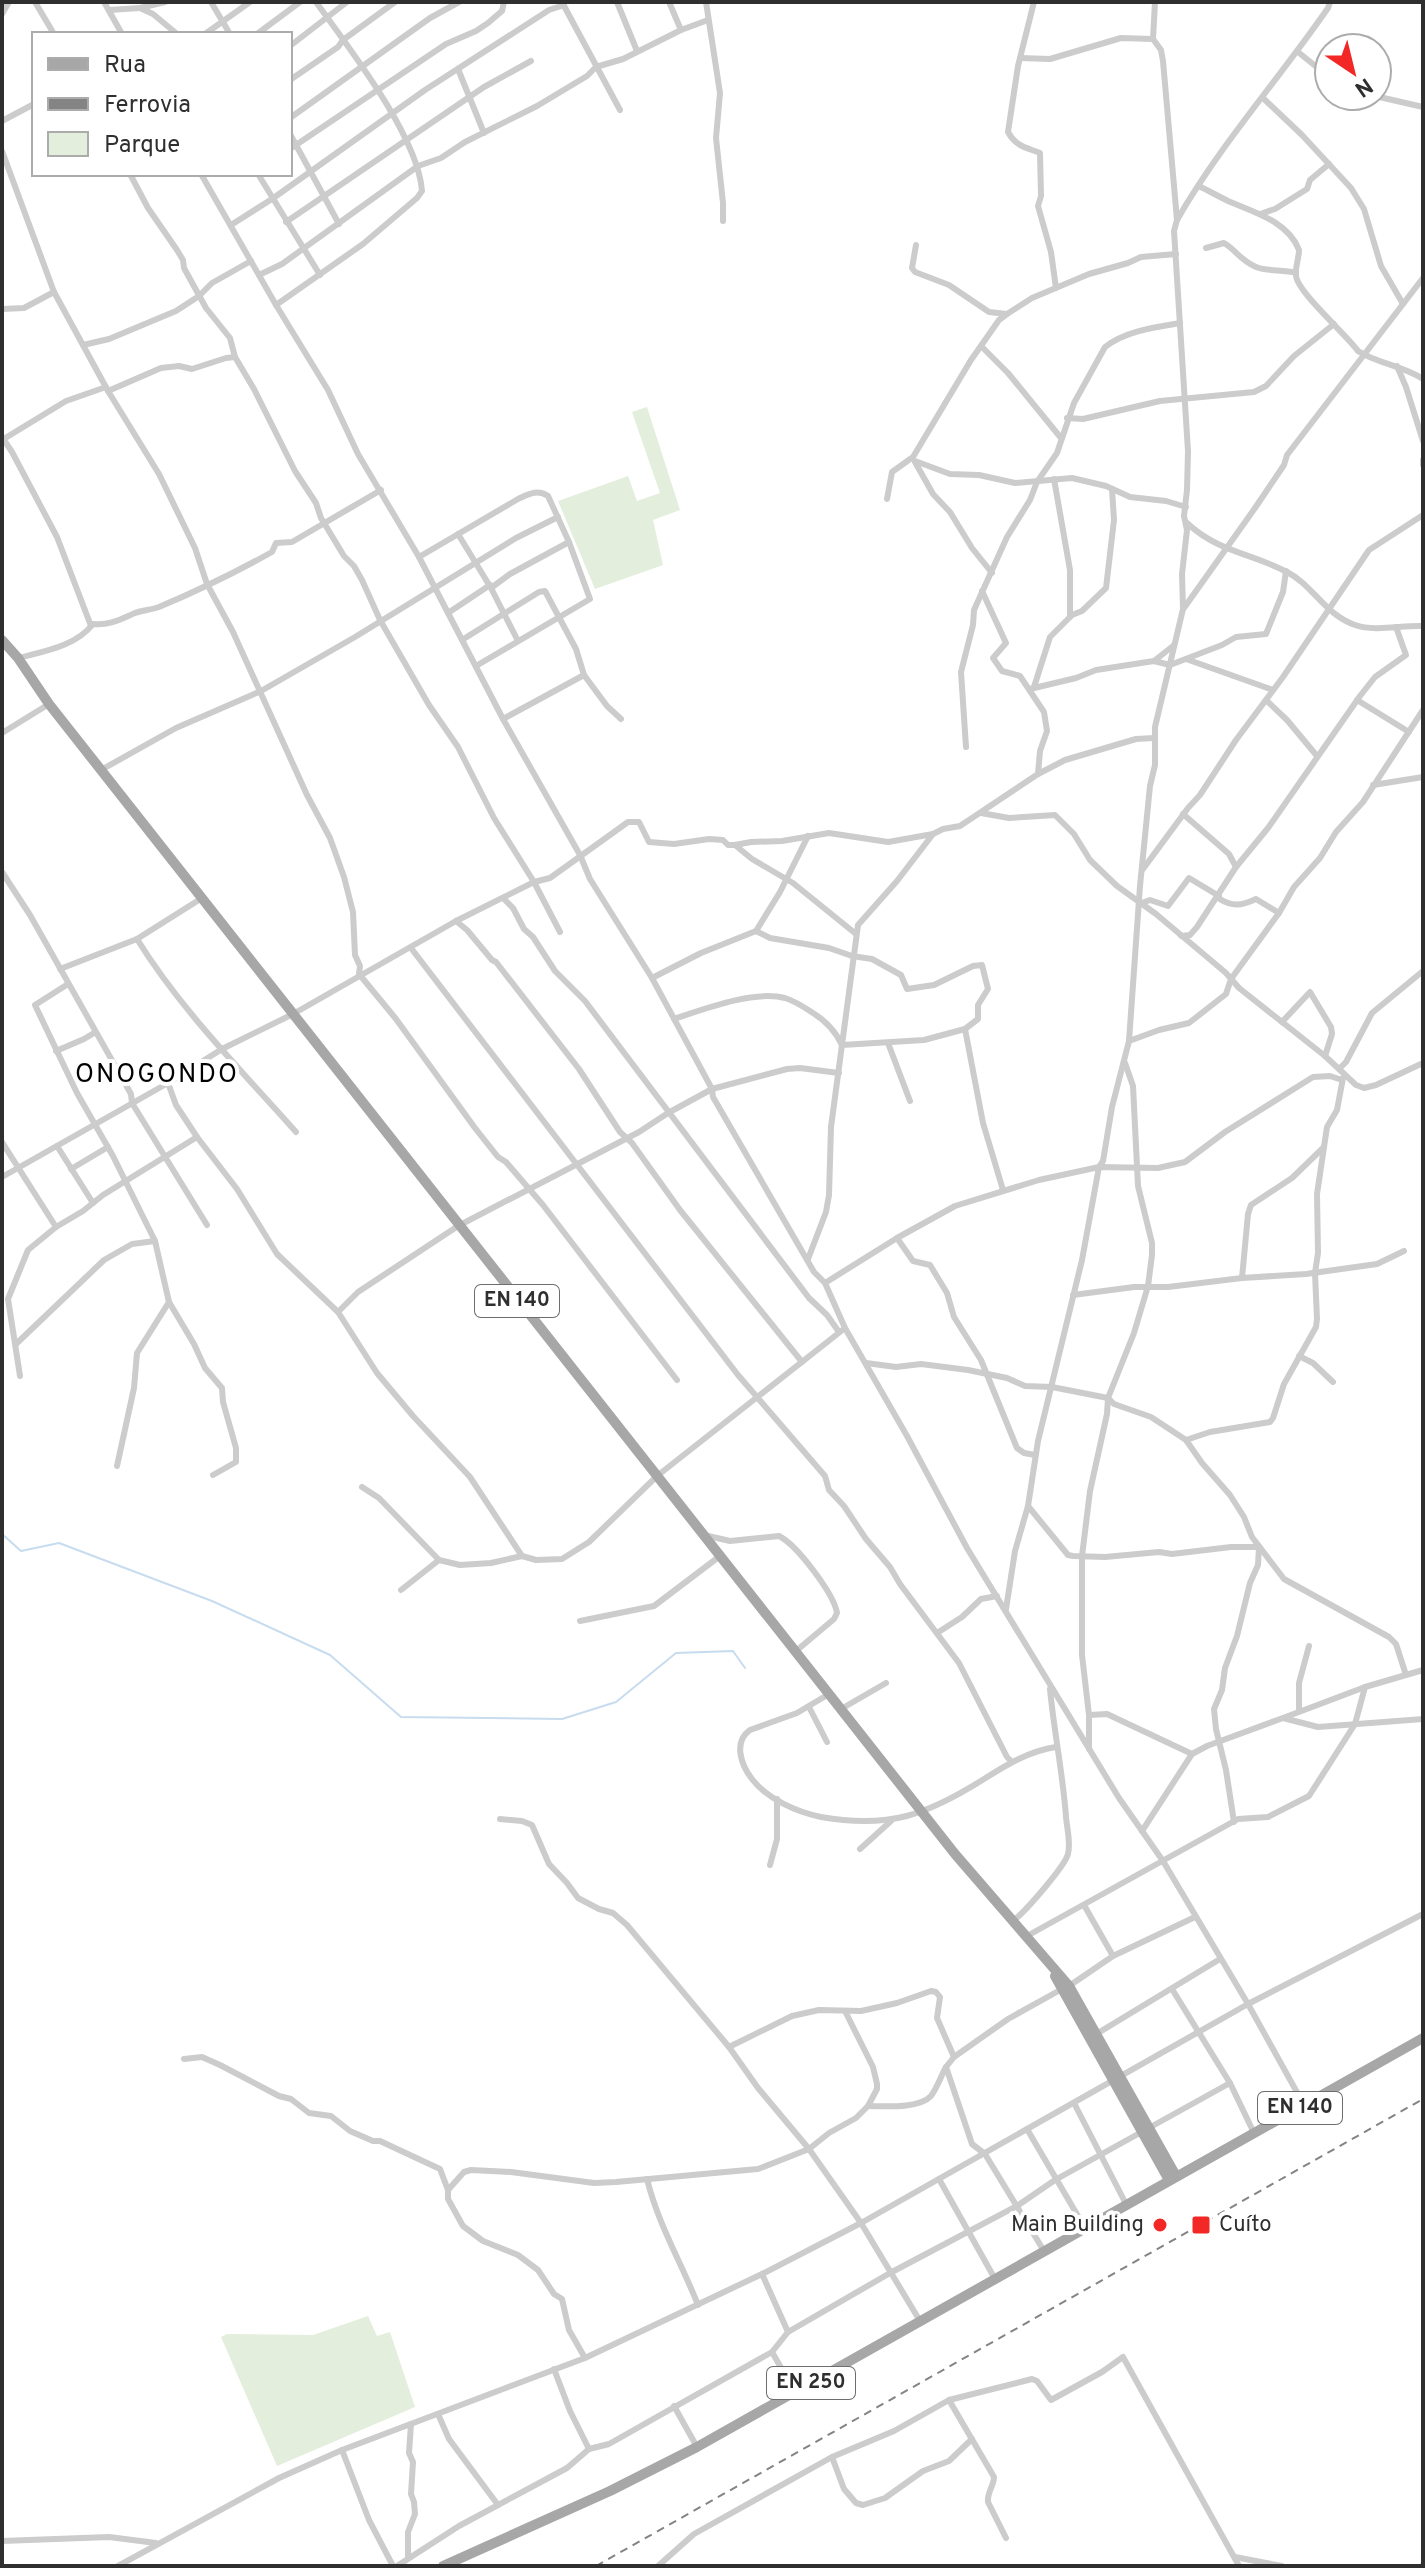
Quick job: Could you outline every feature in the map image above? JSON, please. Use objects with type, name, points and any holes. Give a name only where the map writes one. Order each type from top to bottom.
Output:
[{"type":"main road","name":"EN 140","points":[[2,640],[458,1226],[922,1813],[1042,1954],[1066,1988],[1173,2178],[1423,2038]]},
{"type":"main road","name":"EN 250","points":[[443,2566],[560,2515],[697,2447],[1173,2178]]},
{"type":"street","points":[[2,14],[9,2]]},
{"type":"street","points":[[35,2],[53,32]]},
{"type":"street","points":[[104,2],[121,32]]},
{"type":"street","points":[[109,10],[140,8],[165,2]]},
{"type":"street","points":[[211,2],[229,32]]},
{"type":"street","points":[[208,32],[250,2]]},
{"type":"street","points":[[260,32],[300,2]]},
{"type":"street","points":[[276,305],[363,244],[422,191],[413,151],[393,114],[316,2]]},
{"type":"street","points":[[292,45],[347,2]]},
{"type":"street","points":[[292,79],[395,2]]},
{"type":"street","points":[[292,117],[430,18],[459,2]]},
{"type":"street","points":[[339,224],[293,147],[446,44],[488,23],[502,11],[504,2]]},
{"type":"street","points":[[617,2],[637,51]]},
{"type":"street","points":[[669,2],[681,30]]},
{"type":"street","points":[[706,2],[720,93],[716,138],[723,221]]},
{"type":"street","points":[[1034,2],[1020,58],[1008,132],[1028,150],[1040,153],[1041,196],[1038,206],[1051,252],[1056,288]]},
{"type":"street","points":[[1155,2],[1153,39],[1161,50],[1163,61],[1177,220]]},
{"type":"street","points":[[1006,1610],[1015,1551],[1028,1506],[1035,1455],[1129,1041],[1141,872],[1155,765],[1154,738],[1183,609],[1188,451],[1174,231],[1177,220],[1199,186],[1298,52],[1330,2]]},
{"type":"street","points":[[231,225],[458,69],[563,4],[620,110]]},
{"type":"street","points":[[140,8],[153,14],[175,32]]},
{"type":"street","points":[[259,275],[282,264],[418,166],[441,158],[537,106],[596,67],[623,59],[708,20]]},
{"type":"street","points":[[1020,58],[1050,59],[1121,38],[1153,39]]},
{"type":"street","points":[[1298,52],[1313,64]]},
{"type":"street","points":[[286,222],[470,97],[531,61]]},
{"type":"street","points":[[458,69],[484,133]]},
{"type":"street","points":[[1263,98],[1351,188],[1364,209],[1381,266],[1403,304]]},
{"type":"street","points":[[1393,100],[1423,107]]},
{"type":"street","points":[[2,121],[32,105]]},
{"type":"street","points":[[2,151],[54,292],[107,389],[159,474],[195,548],[207,584],[233,632],[307,795],[330,838],[353,912],[359,974],[396,1019],[475,1128],[543,1205],[677,1380]]},
{"type":"street","points":[[1260,214],[1275,209],[1307,189],[1309,181],[1329,164]]},
{"type":"street","points":[[131,176],[148,208],[177,250],[199,296],[230,338],[235,357],[254,389],[277,440],[344,556],[354,566],[380,620],[429,705],[458,747],[494,818],[534,882],[560,932]]},
{"type":"street","points":[[203,176],[328,390],[358,454],[419,557],[503,719],[580,855],[590,879],[652,978],[743,1151],[814,1272],[825,1283],[842,1330]]},
{"type":"street","points":[[259,176],[320,275]]},
{"type":"street","points":[[1199,186],[1260,214],[1287,232],[1296,242],[1299,255],[1298,281],[1358,351],[1410,369],[1423,379]]},
{"type":"street","points":[[1206,248],[1224,243],[1255,267],[1296,273]]},
{"type":"street","points":[[916,245],[912,268],[915,272],[949,285],[989,312],[1007,314]]},
{"type":"street","points":[[887,499],[892,472],[914,459],[999,320],[1032,298],[1089,274],[1141,257],[1176,254]]},
{"type":"street","points":[[83,345],[109,339],[176,311],[212,283],[251,261]]},
{"type":"street","points":[[1183,609],[1284,465],[1287,455],[1423,278]]},
{"type":"street","points":[[2,309],[24,308],[54,292]]},
{"type":"street","points":[[966,747],[962,663],[971,635],[974,610],[1007,537],[1057,453],[1067,418],[1091,370],[1112,341],[1180,323]]},
{"type":"street","points":[[1067,418],[1083,419],[1160,401],[1259,391],[1294,356],[1334,324]]},
{"type":"street","points":[[981,346],[1008,373],[1061,438]]},
{"type":"street","points":[[91,626],[57,537],[3,439],[66,401],[161,368],[179,366],[192,369],[235,357]]},
{"type":"street","points":[[1397,366],[1423,441]]},
{"type":"street","points":[[914,459],[950,474],[979,475],[1015,483],[1072,478],[1130,497],[1186,507]]},
{"type":"street","points":[[914,459],[933,494],[950,512],[992,573]]},
{"type":"street","points":[[1054,479],[1070,568],[1070,617]]},
{"type":"street","points":[[1032,688],[1049,640],[1070,617],[1082,611],[1106,588],[1114,520],[1112,489]]},
{"type":"street","points":[[18,658],[59,647],[79,638],[91,626],[113,623],[138,611],[151,610],[272,552],[276,543],[292,542],[381,490]]},
{"type":"street","points":[[419,557],[532,493],[548,496],[590,599],[476,666]]},
{"type":"street","points":[[1141,872],[1200,795],[1369,550],[1423,515]]},
{"type":"street","points":[[101,770],[176,728],[261,691],[516,538],[558,517]]},
{"type":"street","points":[[1185,521],[1205,538],[1225,549],[1286,571],[1343,621],[1363,627],[1423,626]]},
{"type":"street","points":[[458,534],[490,586],[518,641]]},
{"type":"street","points":[[448,613],[569,542]]},
{"type":"street","points":[[1032,688],[1096,670],[1154,661],[1170,665],[1236,637],[1266,634],[1283,592],[1286,571]]},
{"type":"street","points":[[462,640],[545,591],[576,649],[584,675],[621,719]]},
{"type":"street","points":[[982,591],[1006,643],[993,658],[1002,671],[1020,676],[1032,688],[1047,721],[1038,774]]},
{"type":"street","points":[[1181,936],[1193,932],[1236,867],[1268,828],[1375,677],[1406,655],[1396,627]]},
{"type":"street","points":[[1154,661],[1173,646]]},
{"type":"street","points":[[1185,659],[1273,690]]},
{"type":"street","points":[[503,719],[584,675]]},
{"type":"street","points":[[1266,700],[1317,756]]},
{"type":"street","points":[[1357,700],[1409,732]]},
{"type":"street","points":[[2,733],[49,704]]},
{"type":"street","points":[[1129,1041],[1196,1019],[1226,994],[1231,979],[1294,887],[1363,802],[1409,732],[1420,721],[1423,710]]},
{"type":"street","points":[[2,1177],[222,1049],[293,1014],[456,921],[534,882],[550,878],[620,827],[634,821],[642,825],[649,842],[674,844],[709,839],[735,845],[829,833],[888,842],[960,826],[1038,774],[1065,760],[1136,739],[1154,738]]},
{"type":"street","points":[[1373,785],[1420,777],[1423,767]]},
{"type":"street","points":[[981,813],[1009,818],[1055,815],[1069,828],[1090,860],[1139,904],[1156,914],[1356,1085],[1364,1088],[1376,1085],[1423,1063]]},
{"type":"street","points":[[1183,814],[1229,854],[1236,867]]},
{"type":"street","points":[[808,1259],[826,1212],[829,1195],[831,1127],[856,934],[863,919],[933,834]]},
{"type":"street","points":[[652,978],[756,931],[808,836]]},
{"type":"street","points":[[735,845],[744,854],[813,897],[856,934]]},
{"type":"street","points":[[2,872],[30,915],[131,1094],[132,1103],[207,1225]]},
{"type":"street","points":[[1139,904],[1150,900],[1168,906],[1189,878],[1227,904],[1239,905],[1256,899],[1279,913]]},
{"type":"street","points":[[60,969],[137,939],[202,898]]},
{"type":"street","points":[[503,898],[513,908],[548,962],[585,1001],[809,1298],[842,1330],[866,1363],[967,1548],[1049,1686],[1163,1861],[1304,2105]]},
{"type":"street","points":[[456,921],[496,962],[579,1069],[620,1132],[802,1362]]},
{"type":"street","points":[[756,931],[770,938],[872,959],[901,975],[907,989],[912,990],[934,985],[973,966],[982,965],[988,989],[978,1005],[978,1019],[965,1029],[924,1040],[842,1045]]},
{"type":"street","points":[[137,939],[156,969],[296,1132]]},
{"type":"street","points":[[411,948],[668,1286],[825,1476],[829,1490],[890,1567],[959,1663],[1009,1759]]},
{"type":"street","points":[[1186,1440],[1210,1432],[1270,1422],[1273,1418],[1284,1384],[1311,1337],[1317,1319],[1317,1194],[1327,1127],[1337,1110],[1341,1075],[1372,1013],[1423,971]]},
{"type":"street","points":[[68,984],[35,1005],[155,1241],[169,1302],[205,1368],[222,1388],[236,1448],[236,1462],[213,1475]]},
{"type":"street","points":[[1282,1022],[1310,992],[1332,1031],[1325,1056]]},
{"type":"street","points":[[674,1019],[748,999],[782,997],[820,1017],[835,1031],[842,1045]]},
{"type":"street","points":[[965,1029],[983,1123],[1003,1190]]},
{"type":"street","points":[[56,1051],[94,1033]]},
{"type":"street","points":[[888,1043],[910,1101]]},
{"type":"street","points":[[1089,1749],[1089,1715],[1082,1655],[1082,1556],[1090,1491],[1108,1398],[1126,1356],[1148,1286],[1152,1243],[1141,1201],[1136,1166],[1134,1095],[1124,1059]]},
{"type":"street","points":[[338,1312],[358,1292],[458,1226],[639,1132],[712,1089],[787,1069],[839,1073]]},
{"type":"street","points":[[825,1283],[955,1206],[1003,1190],[1099,1167],[1158,1168],[1185,1162],[1225,1132],[1313,1077],[1341,1075]]},
{"type":"street","points":[[168,1083],[176,1105],[237,1189],[277,1254],[338,1312],[377,1373],[479,1489],[522,1556]]},
{"type":"street","points":[[20,1376],[8,1299],[28,1250],[56,1227],[197,1137]]},
{"type":"street","points":[[2,1142],[56,1227]]},
{"type":"street","points":[[57,1146],[93,1203]]},
{"type":"street","points":[[71,1169],[108,1147]]},
{"type":"street","points":[[1242,1278],[1251,1205],[1292,1178],[1324,1147]]},
{"type":"street","points":[[897,1238],[913,1261],[930,1265],[947,1293],[954,1317],[981,1360],[1019,1451],[1035,1455]]},
{"type":"street","points":[[16,1344],[104,1260],[132,1244],[155,1241]]},
{"type":"street","points":[[1073,1295],[1315,1273],[1377,1264],[1404,1251]]},
{"type":"street","points":[[117,1466],[134,1388],[137,1353],[169,1302]]},
{"type":"street","points":[[362,1487],[379,1498],[439,1560],[460,1565],[522,1556],[562,1559],[573,1554],[620,1514],[657,1476],[842,1330]]},
{"type":"street","points":[[1299,1356],[1313,1363],[1333,1382]]},
{"type":"street","points":[[866,1363],[896,1367],[921,1364],[986,1373],[1025,1386],[1052,1387],[1108,1398],[1114,1404],[1151,1417],[1186,1440],[1230,1495],[1252,1537],[1284,1579],[1389,1637],[1396,1644],[1406,1675]]},
{"type":"street","points":[[1028,1506],[1068,1555],[1172,1554],[1259,1547]]},
{"type":"street","points":[[704,1535],[738,1541],[779,1536],[801,1556],[832,1598],[837,1613],[796,1651]]},
{"type":"street","points":[[1234,1822],[1214,1709],[1258,1565],[1259,1547]]},
{"type":"street","points":[[580,1621],[654,1606],[720,1556]]},
{"type":"street","points":[[401,1590],[439,1560]]},
{"type":"street","points":[[937,1633],[962,1617],[975,1603],[997,1596]]},
{"type":"street","points":[[1299,1710],[1299,1683],[1309,1646]]},
{"type":"street","points":[[1142,1831],[1192,1754],[1299,1710],[1423,1670]]},
{"type":"street","points":[[841,1709],[886,1683]]},
{"type":"street","points":[[1014,1920],[1028,1909],[1069,1852],[1049,1686]]},
{"type":"street","points":[[1027,1936],[1234,1822],[1268,1817],[1305,1800],[1331,1765],[1355,1724],[1365,1687]]},
{"type":"street","points":[[829,1694],[809,1707],[750,1730],[740,1747],[740,1755],[754,1781],[799,1811],[825,1817],[891,1821],[922,1813],[1004,1766],[1009,1759],[1056,1747]]},
{"type":"street","points":[[809,1707],[827,1742]]},
{"type":"street","points":[[1089,1715],[1107,1714],[1192,1754]]},
{"type":"street","points":[[1283,1718],[1318,1727],[1423,1719]]},
{"type":"street","points":[[770,1865],[777,1839],[777,1799]]},
{"type":"street","points":[[500,1819],[532,1825],[549,1864],[578,1898],[620,1918],[729,2047],[758,2088],[809,2149],[861,2223],[920,2321]]},
{"type":"street","points":[[860,1849],[891,1821]]},
{"type":"street","points":[[1084,1905],[1113,1956]]},
{"type":"street","points":[[121,2565],[279,2478],[342,2450],[585,2358],[762,2274],[861,2223],[1248,2004],[1423,1914]]},
{"type":"street","points":[[868,2106],[890,2107],[925,2100],[930,2097],[954,2057],[1008,2019],[1066,1988],[1113,1956],[1195,1917]]},
{"type":"street","points":[[1093,2035],[1220,1959]]},
{"type":"street","points":[[1172,1989],[1230,2083],[1254,2133]]},
{"type":"street","points":[[729,2047],[781,2019],[819,2010],[845,2011],[885,2006],[931,1991],[936,1992],[941,2001],[937,2007],[937,2018],[954,2057]]},
{"type":"street","points":[[448,2190],[464,2172],[471,2170],[594,2183],[758,2169],[809,2149],[856,2118],[868,2106],[877,2089],[869,2058],[845,2011]]},
{"type":"street","points":[[184,2059],[202,2057],[279,2096],[291,2099],[309,2113],[331,2116],[350,2131],[380,2141],[440,2169],[454,2214],[463,2226],[483,2241],[518,2255],[538,2270],[554,2294],[562,2299],[569,2330],[585,2358]]},
{"type":"street","points":[[946,2067],[972,2144],[985,2154],[1044,2251]]},
{"type":"street","points":[[342,2450],[369,2520],[395,2566],[459,2526],[567,2468],[589,2449],[609,2444],[772,2352],[788,2332],[890,2273],[1017,2206],[1055,2180],[1230,2083]]},
{"type":"street","points":[[1074,2103],[1126,2204]]},
{"type":"street","points":[[1027,2129],[1085,2228]]},
{"type":"street","points":[[647,2179],[662,2226],[698,2305]]},
{"type":"street","points":[[939,2179],[995,2279]]},
{"type":"street","points":[[762,2274],[788,2332]]},
{"type":"street","points":[[772,2352],[795,2392]]},
{"type":"street","points":[[658,2566],[694,2534],[832,2457],[894,2431],[949,2400],[1032,2379],[1051,2400],[1123,2357],[1239,2566]]},
{"type":"street","points":[[554,2369],[589,2449]]},
{"type":"street","points":[[949,2400],[994,2477],[988,2502],[1006,2538]]},
{"type":"street","points":[[674,2406],[697,2447]]},
{"type":"street","points":[[438,2414],[449,2439],[498,2505]]},
{"type":"street","points":[[408,2558],[408,2532],[415,2514],[411,2494],[413,2469],[409,2453],[411,2424]]},
{"type":"street","points":[[832,2457],[844,2489],[856,2503],[863,2505],[885,2498],[923,2471],[949,2461],[972,2439]]},
{"type":"street","points":[[2,2541],[109,2537],[156,2543]]},
{"type":"street","points":[[1234,2556],[1282,2566]]},
{"type":"green space","points":[[647,407],[680,510],[653,520],[663,565],[595,589],[558,501],[628,476],[637,501],[660,493],[632,412]]},
{"type":"green space","points":[[368,2316],[377,2336],[390,2332],[415,2407],[277,2466],[221,2337],[227,2334],[313,2335]]},
{"type":"waterway","points":[[2,1534],[21,1551],[59,1543],[212,1601],[330,1655],[401,1717],[562,1719],[616,1702],[676,1653],[733,1651],[745,1668]]},
{"type":"railway","points":[[596,2566],[1423,2099]]},
{"type":"place","name":"Main Building","points":[[1160,2225]]},
{"type":"place","name":"Cuíto","points":[[1201,2225]]},
{"type":"district","name":"ONOGONDO","points":[[157,1075]]}]
